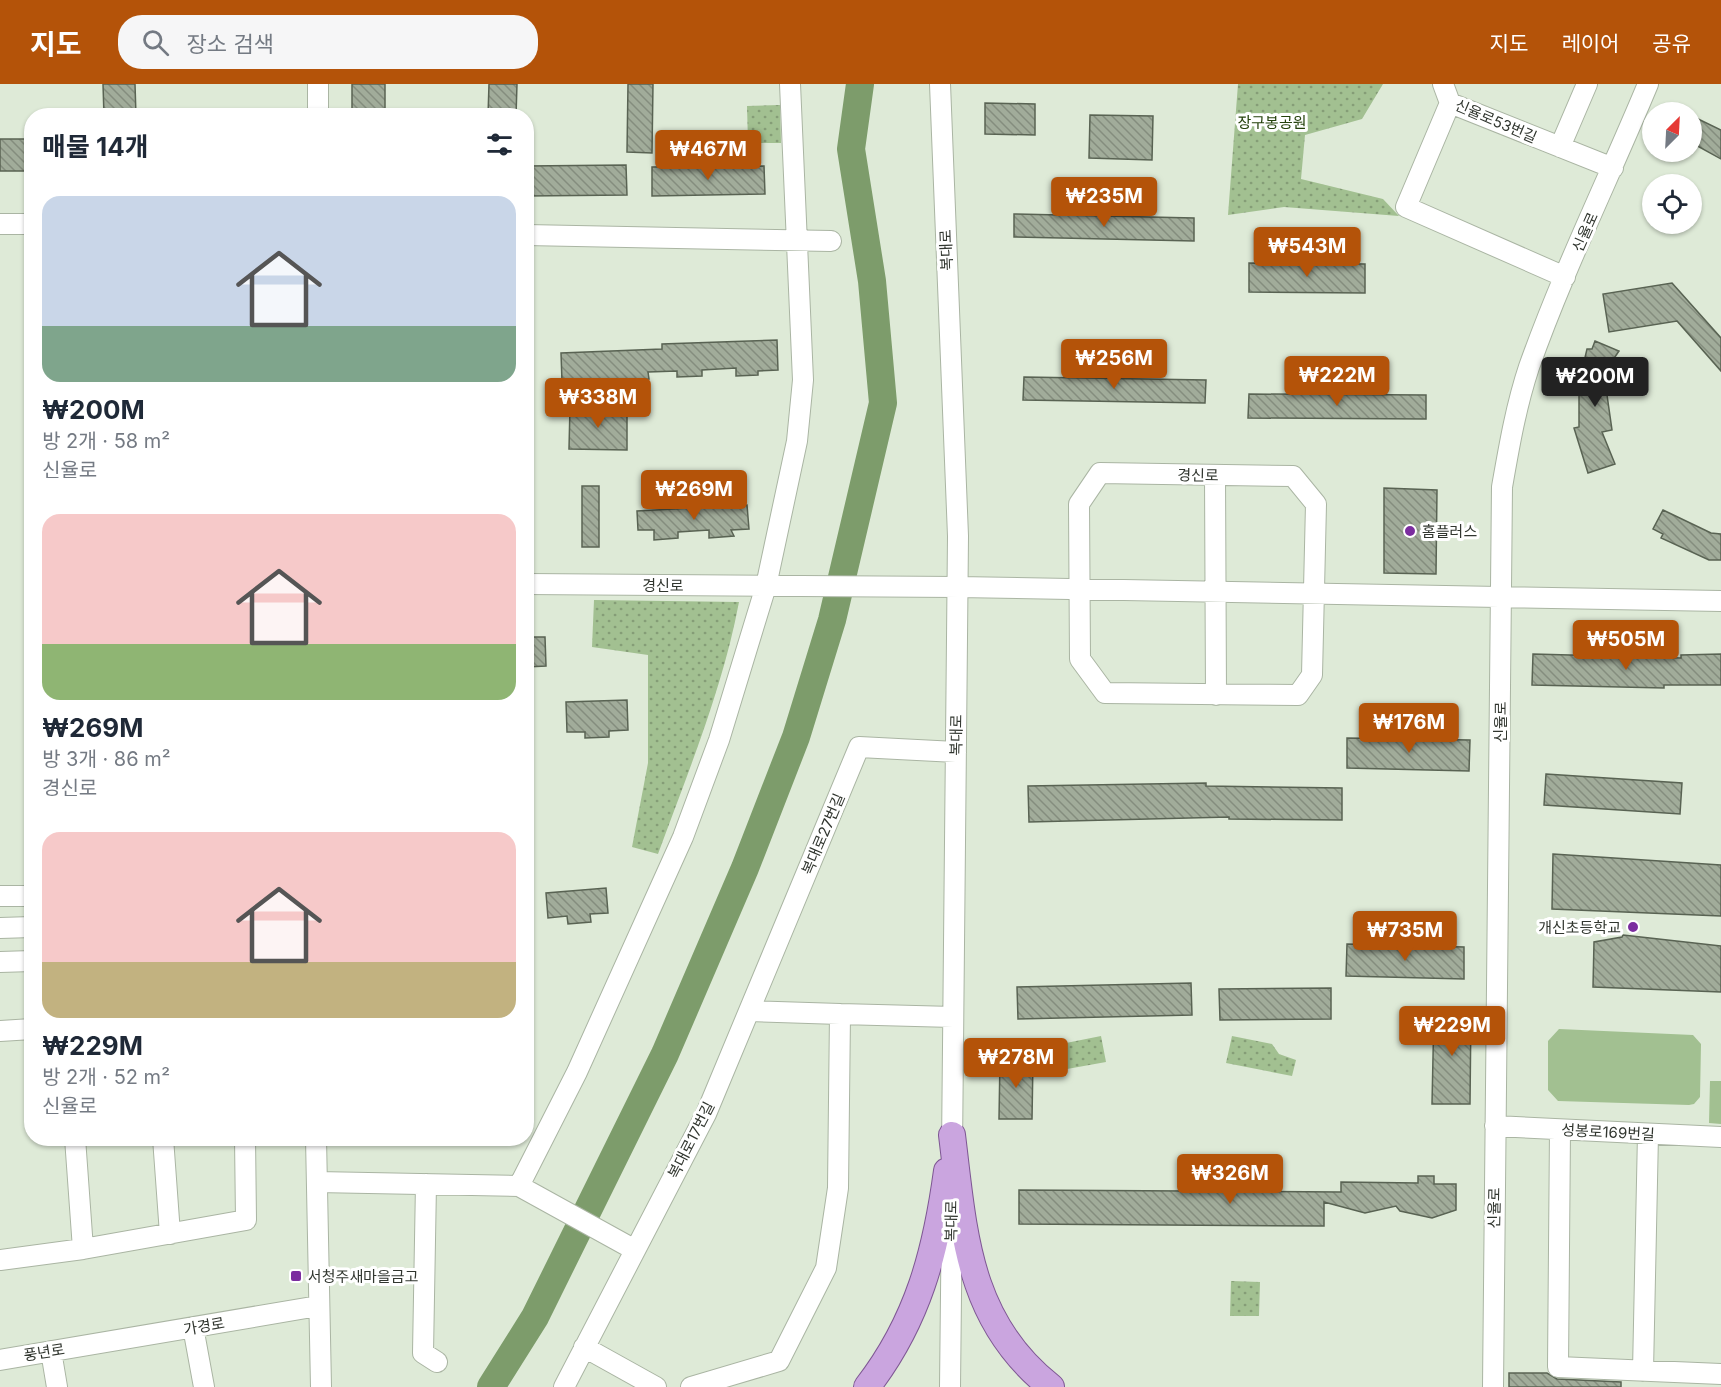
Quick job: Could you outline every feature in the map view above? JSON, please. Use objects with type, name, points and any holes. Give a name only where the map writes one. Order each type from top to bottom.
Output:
[{"type":"main road","points":[[867,1387],[897,1340],[933,1257],[952,1135]]},
{"type":"main road","points":[[952,1135],[967,1248],[978,1289],[1011,1346],[1031,1371],[1051,1387]]},
{"type":"street","points":[[318,84],[318,108]]},
{"type":"street","points":[[519,1186],[577,1072],[683,837],[719,740],[766,586],[797,441],[803,380],[790,84]]},
{"type":"street","name":"복대로","points":[[939,84],[958,536],[950,1387]]},
{"type":"street","name":"신율로53번길","points":[[1443,84],[1450,103],[1613,168]]},
{"type":"street","points":[[1560,147],[1587,84]]},
{"type":"street","name":"신율로","points":[[1493,1387],[1502,487],[1515,416],[1529,368],[1565,277],[1648,84]]},
{"type":"street","points":[[1450,103],[1406,207],[1565,277]]},
{"type":"street","points":[[0,224],[24,224]]},
{"type":"street","points":[[534,235],[831,241]]},
{"type":"street","name":"경신로","points":[[1100,474],[1293,476],[1316,504],[1312,675],[1298,695],[1105,693],[1080,659],[1080,589],[1079,504],[1100,474]]},
{"type":"street","points":[[1215,475],[1216,695]]},
{"type":"street","name":"경신로","points":[[534,584],[958,587]]},
{"type":"street","points":[[958,587],[1721,602]]},
{"type":"street","name":"복대로27번길","points":[[749,1011],[859,747],[956,752]]},
{"type":"street","points":[[0,896],[24,896]]},
{"type":"street","points":[[0,928],[24,927]]},
{"type":"street","points":[[0,962],[24,961]]},
{"type":"street","points":[[749,1011],[953,1017]]},
{"type":"street","name":"복대로17번길","points":[[564,1387],[706,1114],[749,1011]]},
{"type":"street","points":[[691,1387],[779,1360],[826,1268],[838,1188],[840,1014]]},
{"type":"street","points":[[0,1031],[24,1030]]},
{"type":"street","name":"성봉로169번길","points":[[1495,1126],[1721,1137]]},
{"type":"street","points":[[1560,1130],[1558,1367],[1721,1374]]},
{"type":"street","points":[[1643,1371],[1648,1134]]},
{"type":"street","points":[[76,1146],[83,1249]]},
{"type":"street","points":[[164,1146],[170,1234]]},
{"type":"street","points":[[0,1260],[83,1249],[246,1220],[245,1146]]},
{"type":"street","points":[[316,1146],[321,1387]]},
{"type":"street","points":[[317,1182],[519,1186],[635,1250]]},
{"type":"street","points":[[426,1184],[423,1353],[437,1362]]},
{"type":"street","name":"가경로","points":[[89,1345],[318,1306]]},
{"type":"street","points":[[193,1327],[204,1387]]},
{"type":"street","name":"풍년로","points":[[0,1360],[89,1345]]},
{"type":"street","points":[[584,1347],[656,1387]]},
{"type":"street","points":[[51,1351],[57,1387]]},
{"type":"green space","name":"장구봉공원","points":[[1238,84],[1383,84],[1362,119],[1305,135],[1301,179],[1383,199],[1399,216],[1284,207],[1228,215]]},
{"type":"green space","points":[[780,105],[781,143],[748,143],[747,106]]},
{"type":"green space","points":[[594,600],[739,602],[714,698],[658,854],[632,847],[648,763],[648,655],[592,647]]},
{"type":"green space","points":[[1559,1029],[1693,1035],[1701,1044],[1700,1097],[1694,1104],[1689,1105],[1558,1101],[1548,1090],[1548,1041]]},
{"type":"green space","points":[[1101,1036],[1106,1062],[1056,1071],[1051,1046]]},
{"type":"green space","points":[[1232,1036],[1272,1044],[1279,1054],[1296,1060],[1292,1076],[1226,1063]]},
{"type":"green space","points":[[1710,1081],[1721,1081],[1721,1124],[1709,1123]]},
{"type":"green space","points":[[1231,1281],[1260,1282],[1259,1316],[1230,1316]]},
{"type":"building","points":[[103,84],[135,84],[136,108],[104,108]]},
{"type":"building","points":[[352,84],[385,84],[385,108],[352,108]]},
{"type":"building","points":[[489,84],[517,84],[516,108],[488,108]]},
{"type":"building","points":[[628,84],[653,84],[652,153],[627,152]]},
{"type":"building","points":[[985,103],[1035,104],[1035,135],[985,134]]},
{"type":"building","points":[[1090,115],[1153,116],[1152,160],[1089,158]]},
{"type":"building","points":[[1702,121],[1721,130],[1721,159],[1702,149]]},
{"type":"building","points":[[0,139],[24,139],[24,171],[0,171]]},
{"type":"building","points":[[626,165],[627,195],[534,196],[534,166]]},
{"type":"building","points":[[764,166],[765,194],[652,196],[652,167]]},
{"type":"building","points":[[1014,214],[1194,218],[1194,241],[1014,237]]},
{"type":"building","points":[[1249,263],[1365,264],[1365,293],[1249,292]]},
{"type":"building","points":[[1672,283],[1721,338],[1721,371],[1677,321],[1609,332],[1603,294]]},
{"type":"building","points":[[777,340],[778,370],[758,371],[758,375],[736,376],[736,368],[702,370],[702,376],[677,377],[677,371],[648,372],[649,379],[562,382],[561,353],[662,349],[662,344]]},
{"type":"building","points":[[1595,341],[1619,351],[1608,367],[1606,388],[1612,430],[1602,432],[1615,464],[1588,473],[1574,428],[1579,427],[1579,383],[1587,349],[1592,349]]},
{"type":"building","points":[[1024,377],[1206,380],[1205,403],[1023,400]]},
{"type":"building","points":[[1249,394],[1426,395],[1426,419],[1248,418]]},
{"type":"building","points":[[570,407],[627,409],[627,450],[569,449]]},
{"type":"building","points":[[582,486],[599,486],[599,547],[582,547]]},
{"type":"building","name":"홈플러스","points":[[1384,488],[1437,490],[1436,574],[1384,573]]},
{"type":"building","points":[[747,505],[749,529],[731,530],[734,536],[709,538],[709,530],[678,532],[678,538],[654,540],[654,530],[638,530],[637,511]]},
{"type":"building","points":[[1663,510],[1711,533],[1721,534],[1721,560],[1709,560],[1661,538],[1663,534],[1653,529]]},
{"type":"building","points":[[534,637],[545,637],[546,666],[534,667]]},
{"type":"building","points":[[1533,654],[1681,658],[1681,655],[1721,654],[1721,685],[1664,685],[1664,688],[1532,685]]},
{"type":"building","points":[[627,700],[628,730],[609,731],[609,737],[585,738],[585,732],[567,732],[566,702]]},
{"type":"building","points":[[1347,738],[1470,740],[1469,771],[1347,768]]},
{"type":"building","points":[[1546,774],[1682,783],[1680,814],[1544,805]]},
{"type":"building","points":[[1206,783],[1206,786],[1342,788],[1342,820],[1229,819],[1229,817],[1029,822],[1028,786]]},
{"type":"building","points":[[1553,854],[1721,865],[1721,916],[1552,909]]},
{"type":"building","points":[[606,888],[608,913],[590,914],[591,922],[568,924],[567,916],[548,918],[546,893]]},
{"type":"building","points":[[1623,935],[1721,946],[1721,992],[1593,987],[1594,942]]},
{"type":"building","points":[[1347,944],[1464,947],[1464,979],[1346,976]]},
{"type":"building","points":[[1191,983],[1192,1015],[1018,1019],[1017,987]]},
{"type":"building","points":[[1331,988],[1331,1019],[1220,1020],[1219,989]]},
{"type":"building","points":[[1434,1010],[1471,1010],[1470,1104],[1432,1104]]},
{"type":"building","points":[[1000,1059],[1033,1060],[1032,1119],[999,1119]]},
{"type":"building","points":[[1418,1176],[1434,1176],[1434,1184],[1456,1184],[1456,1210],[1432,1218],[1400,1211],[1396,1206],[1365,1213],[1324,1202],[1324,1226],[1019,1224],[1019,1190],[1341,1192],[1341,1182],[1418,1183]]},
{"type":"building","points":[[1509,1373],[1547,1373],[1557,1379],[1621,1382],[1621,1387],[1509,1387]]},
{"type":"waterway","points":[[491,1387],[535,1317],[665,1054],[745,868],[796,737],[832,620],[883,403],[872,281],[851,149],[860,84]]},
{"type":"place","name":"홈플러스","points":[[1410,531]]},
{"type":"place","name":"개신초등학교","points":[[1633,927]]},
{"type":"place","name":"서청주새마을금고","points":[[296,1276]]}]
